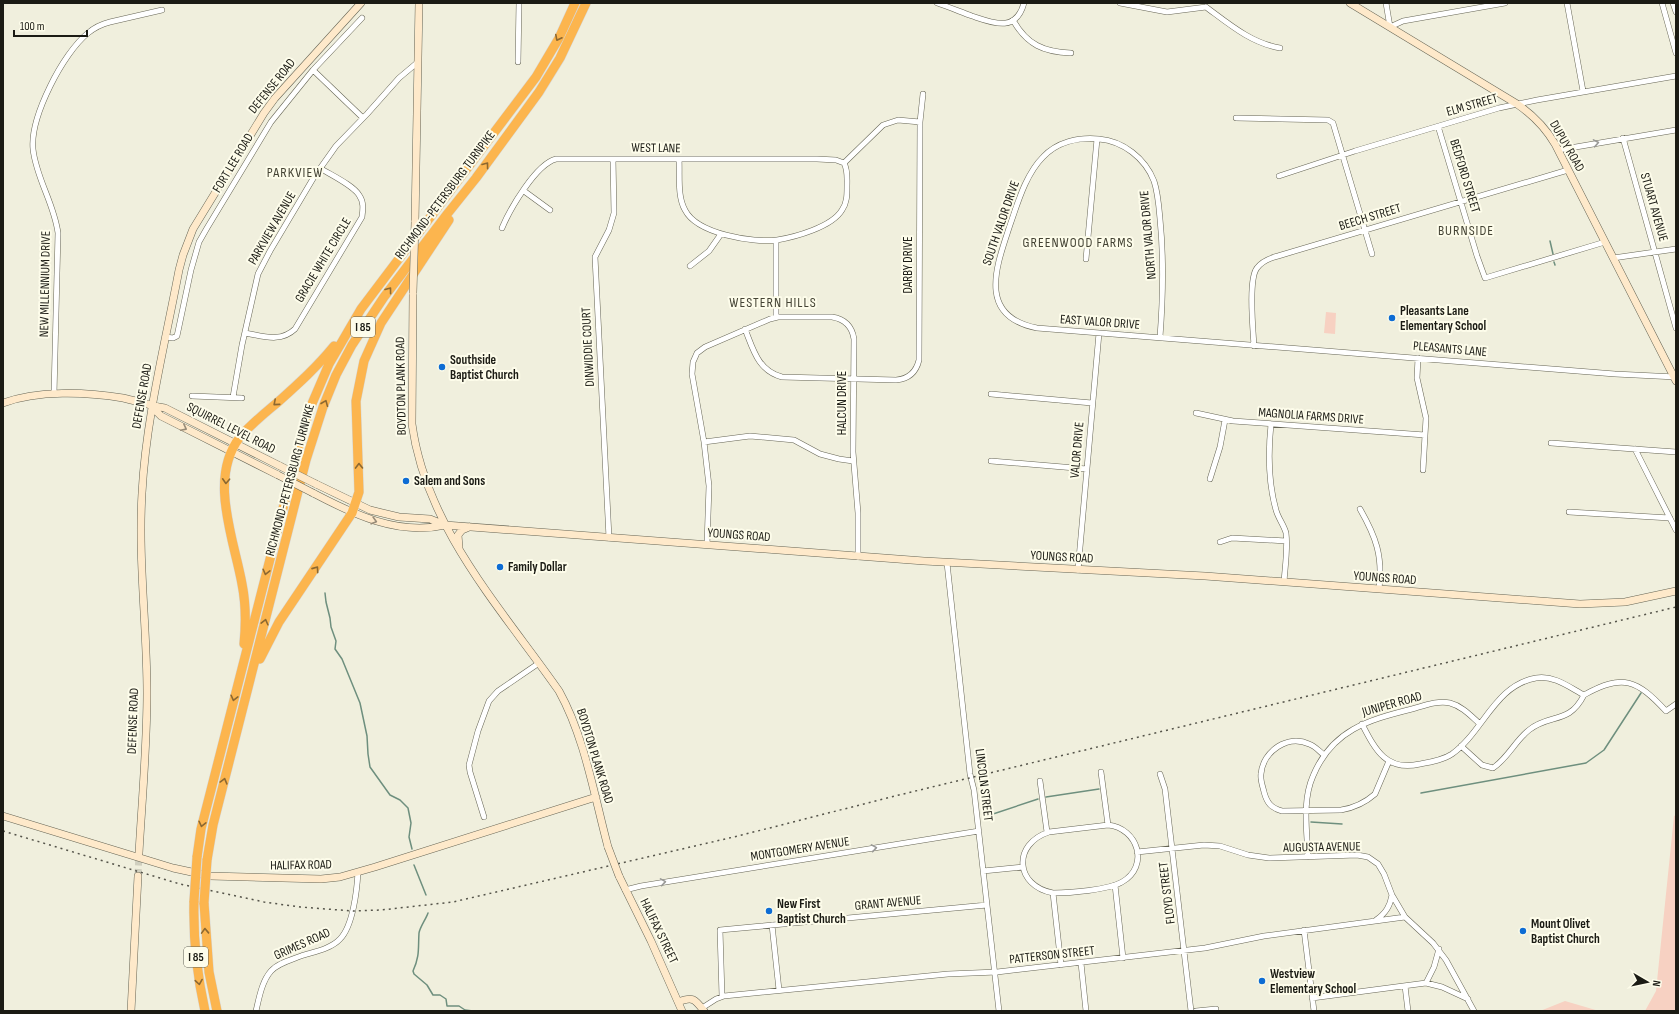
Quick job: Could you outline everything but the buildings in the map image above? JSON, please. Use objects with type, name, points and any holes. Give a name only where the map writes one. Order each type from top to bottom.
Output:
[{"type":"highway","name":"RICHMOND-PETERSBURG TURNPIKE","points":[[205,1011],[196,953],[194,927],[196,857],[201,829],[241,669],[303,430],[311,406],[329,364],[351,325],[384,278],[522,97],[549,55],[575,3]]},
{"type":"highway","name":"RICHMOND-PETERSBURG TURNPIKE","points":[[216,1011],[209,972],[204,903],[207,860],[213,825],[246,701],[306,460],[323,407],[346,355],[364,326],[448,212],[476,178],[547,79],[569,42],[586,3]]},
{"type":"highway","points":[[246,701],[258,666],[272,633],[354,509],[359,485],[356,401],[364,361],[381,323],[476,178]]},
{"type":"highway","points":[[241,669],[244,638],[244,601],[242,582],[227,522],[225,502],[227,467],[233,448],[240,437],[260,417],[313,370],[351,325]]},
{"type":"street","name":"DEFENSE ROAD","points":[[139,853],[147,693],[141,562],[141,520],[145,452],[152,406],[183,255],[193,229],[264,112],[361,3]]},
{"type":"street","name":"BOYDTON PLANK ROAD","points":[[419,3],[412,411],[414,442],[427,486],[445,525],[459,550],[559,691],[570,713],[596,797],[608,847],[614,862]]},
{"type":"street","points":[[518,62],[519,3]]},
{"type":"street","points":[[937,3],[993,23],[1004,24],[1013,20],[1022,10],[1024,3]]},
{"type":"street","points":[[1120,3],[1167,12],[1206,5],[1249,37],[1262,44],[1280,48]]},
{"type":"street","name":"DUPUY ROAD","points":[[1350,3],[1517,104],[1537,119],[1551,137],[1558,150],[1675,378]]},
{"type":"street","points":[[1386,3],[1390,27],[1403,21],[1505,3]]},
{"type":"street","points":[[1567,3],[1583,92]]},
{"type":"street","points":[[1662,3],[1676,53]]},
{"type":"street","points":[[1673,3],[1676,12]]},
{"type":"street","name":"NEW MILLENNIUM DRIVE","points":[[54,394],[58,233],[54,214],[40,179],[35,157],[33,138],[36,122],[46,97],[65,60],[87,33],[94,28],[110,22],[162,10]]},
{"type":"street","name":"FORT LEE ROAD","points":[[166,337],[173,338],[177,336],[191,270],[200,242],[270,122],[313,70],[362,18]]},
{"type":"street","points":[[1013,20],[1021,32],[1036,46],[1051,51],[1071,53]]},
{"type":"street","name":"PARKVIEW AVENUE","points":[[233,397],[245,332],[261,268],[320,168],[336,146],[399,78],[418,62]]},
{"type":"street","points":[[313,70],[363,118]]},
{"type":"street","name":"ELM STREET","points":[[1279,176],[1438,126],[1517,104],[1676,76]]},
{"type":"street","name":"DARBY DRIVE","points":[[745,329],[757,359],[765,370],[769,373],[782,377],[901,380],[910,376],[918,365],[920,122],[923,94]]},
{"type":"street","points":[[1236,118],[1328,120],[1333,123],[1372,254]]},
{"type":"street","points":[[679,159],[680,192],[685,211],[692,219],[722,234],[743,238],[776,240],[804,233],[830,222],[840,214],[846,199],[847,170],[844,163],[883,125],[898,120],[920,122]]},
{"type":"street","name":"BEDFORD STREET","points":[[1438,126],[1484,278],[1605,242]]},
{"type":"street","points":[[1558,150],[1676,130]]},
{"type":"street","name":"STUART AVENUE","points":[[1623,138],[1676,328]]},
{"type":"street","points":[[1086,259],[1097,139]]},
{"type":"street","name":"SOUTH VALOR DRIVE","points":[[996,288],[996,272],[1004,243],[1027,180],[1035,166],[1044,156],[1060,145],[1075,140],[1097,139]]},
{"type":"street","name":"NORTH VALOR DRIVE","points":[[1097,139],[1114,142],[1127,148],[1144,165],[1154,180],[1159,205],[1163,260],[1160,338]]},
{"type":"street","name":"DINWIDDIE COURT","points":[[609,538],[595,257],[609,230],[614,213],[613,159]]},
{"type":"street","name":"WEST LANE","points":[[502,228],[507,216],[534,175],[551,160],[830,160],[844,163]]},
{"type":"street","name":"GRACIE WHITE CIRCLE","points":[[245,332],[274,338],[289,335],[362,216],[363,205],[359,194],[348,185],[320,168]]},
{"type":"street","name":"BEECH STREET","points":[[1254,346],[1252,282],[1257,267],[1261,263],[1278,256],[1568,170]]},
{"type":"street","points":[[524,191],[550,210]]},
{"type":"street","points":[[690,266],[709,251],[722,234]]},
{"type":"street","points":[[776,240],[776,317]]},
{"type":"street","points":[[1613,258],[1676,249]]},
{"type":"street","name":"EAST VALOR DRIVE","points":[[996,288],[998,298],[1005,311],[1022,324],[1037,328],[1224,343]]},
{"type":"street","name":"HALCUN DRIVE","points":[[707,545],[710,496],[704,442],[692,374],[692,362],[697,353],[705,347],[776,317],[832,317],[845,322],[853,333],[853,461],[858,513],[858,557]]},
{"type":"street","name":"VALOR DRIVE","points":[[1078,570],[1099,333]]},
{"type":"street","name":"PLEASANTS LANE","points":[[1224,343],[1675,378]]},
{"type":"street","points":[[1418,358],[1417,378],[1426,418],[1423,470]]},
{"type":"street","name":"SQUIRREL LEVEL ROAD","points":[[3,403],[23,397],[54,394],[105,396],[165,408],[278,475],[313,493],[354,509],[430,519],[445,525]]},
{"type":"street","points":[[991,394],[1092,403]]},
{"type":"street","points":[[192,396],[242,398]]},
{"type":"street","name":"MAGNOLIA FARMS DRIVE","points":[[1196,413],[1225,420],[1425,435]]},
{"type":"street","points":[[1210,479],[1218,453],[1225,420]]},
{"type":"street","points":[[1271,424],[1269,444],[1270,472],[1276,510],[1284,526],[1286,541],[1284,582]]},
{"type":"street","points":[[704,442],[746,436],[794,440],[820,454],[833,458],[853,461]]},
{"type":"street","points":[[1551,443],[1676,452]]},
{"type":"street","name":"SQUIRREL LEVEL ROAD","points":[[233,448],[280,466],[316,484],[354,509]]},
{"type":"street","points":[[1635,449],[1676,530]]},
{"type":"street","points":[[991,461],[1087,469]]},
{"type":"street","points":[[1360,509],[1371,529],[1378,547],[1380,565],[1379,589]]},
{"type":"street","points":[[1569,512],[1670,518]]},
{"type":"street","name":"YOUNGS ROAD","points":[[445,525],[858,557],[1205,576],[1580,604],[1625,602],[1676,591]]},
{"type":"street","points":[[459,550],[458,535],[462,530],[469,527]]},
{"type":"street","points":[[1220,542],[1232,538],[1286,541]]},
{"type":"street","name":"LINCOLN STREET","points":[[947,563],[970,774],[974,790],[999,1011]]},
{"type":"street","points":[[484,817],[469,765],[487,705],[498,692],[539,663]]},
{"type":"street","points":[[1362,724],[1378,753],[1389,761],[1402,766],[1415,765],[1444,758],[1461,746],[1508,691],[1528,680],[1536,678],[1551,678],[1584,695]]},
{"type":"street","points":[[1461,746],[1482,765],[1493,768],[1500,764],[1528,731],[1538,723],[1551,721],[1567,714],[1579,706],[1584,695],[1607,684],[1631,684],[1644,689],[1666,711],[1676,704]]},
{"type":"street","name":"JUNIPER ROAD","points":[[1308,857],[1306,810],[1309,786],[1324,755],[1344,735],[1362,724],[1398,713],[1446,702],[1458,705],[1480,724]]},
{"type":"street","points":[[1324,755],[1312,746],[1303,742],[1284,743],[1272,751],[1262,770],[1261,778],[1269,805],[1282,811],[1349,809],[1371,797],[1379,785],[1389,761]]},
{"type":"street","points":[[1101,772],[1108,825]]},
{"type":"street","name":"FLOYD STREET","points":[[1160,774],[1165,789],[1191,1011]]},
{"type":"street","points":[[1040,781],[1046,832]]},
{"type":"street","name":"HALIFAX ROAD","points":[[3,816],[166,866],[198,874],[219,877],[321,879],[358,872],[596,797]]},
{"type":"street","points":[[1108,825],[1120,828],[1129,835],[1133,840],[1137,852],[1136,864],[1131,875],[1123,882],[1115,885],[1053,892],[1044,891],[1035,886],[1025,875],[1023,858],[1026,848],[1034,839],[1046,832],[1108,825]]},
{"type":"street","name":"MONTGOMERY AVENUE","points":[[625,890],[978,830]]},
{"type":"street","name":"AUGUSTA AVENUE","points":[[1137,852],[1211,845],[1259,857],[1279,858],[1357,855],[1368,857],[1382,869],[1392,895],[1405,917],[1439,950],[1452,969],[1474,1011]]},
{"type":"street","name":"HALIFAX STREET","points":[[614,862],[625,890],[651,941],[682,1011]]},
{"type":"street","points":[[983,871],[1023,867]]},
{"type":"street","name":"GRIMES ROAD","points":[[256,1011],[262,988],[272,970],[296,958],[340,940],[352,915],[358,872]]},
{"type":"street","points":[[131,1011],[138,876]]},
{"type":"street","points":[[1115,885],[1123,958]]},
{"type":"street","points":[[1053,892],[1061,965]]},
{"type":"street","points":[[1374,921],[1387,910],[1392,895]]},
{"type":"street","name":"GRANT AVENUE","points":[[722,996],[720,930],[987,905]]},
{"type":"street","name":"PATTERSON STREET","points":[[703,1010],[722,996],[948,974],[994,972],[1184,951],[1225,945],[1264,936],[1405,917]]},
{"type":"street","points":[[772,925],[780,990]]},
{"type":"street","points":[[1304,930],[1314,1011]]},
{"type":"street","points":[[1426,983],[1434,967],[1439,950]]},
{"type":"street","points":[[1081,962],[1086,1011]]},
{"type":"street","points":[[1312,998],[1426,983],[1442,987],[1468,999]]},
{"type":"street","points":[[1405,986],[1408,1011]]},
{"type":"street","points":[[678,1002],[691,998],[698,1002],[703,1010]]},
{"type":"street","points":[[1196,1011],[1216,1009]]},
{"type":"shaded area","points":[[1326,312],[1336,313],[1335,334],[1324,333]]},
{"type":"shaded area","points":[[1676,815],[1676,1011],[1645,1011],[1656,991],[1674,816]]},
{"type":"shaded area","points":[[1565,1001],[1599,1011],[1540,1011]]},
{"type":"waterway","points":[[1550,241],[1553,254]]},
{"type":"waterway","points":[[325,593],[331,627],[336,641],[335,649],[342,659],[360,703],[367,736],[370,767],[390,795],[400,800],[408,808],[411,823],[409,837],[412,849]]},
{"type":"waterway","points":[[1421,793],[1586,763],[1604,750],[1641,693]]},
{"type":"waterway","points":[[1046,797],[1099,789]]},
{"type":"waterway","points":[[984,817],[1038,799]]},
{"type":"waterway","points":[[1311,822],[1342,824]]},
{"type":"waterway","points":[[414,865],[426,895]]},
{"type":"waterway","points":[[428,913],[419,933],[417,961],[413,971],[414,974],[427,985],[433,995],[440,995],[446,999],[447,1006],[459,1006],[465,1010],[473,1011]]},
{"type":"tunnel","points":[[138,876],[139,853]]},
{"type":"railway","points":[[3,831],[180,884],[264,902],[300,907],[353,911],[381,910],[453,902],[738,836],[899,795],[1676,607]]},
{"type":"place","name":"Pleasants Lane Elementary School","points":[[1392,318]]},
{"type":"place","name":"Southside Baptist Church","points":[[442,367]]},
{"type":"place","name":"Salem and Sons","points":[[406,481]]},
{"type":"place","name":"Family Dollar","points":[[500,567]]},
{"type":"place","name":"New First Baptist Church","points":[[769,911]]},
{"type":"place","name":"Mount Olivet Baptist Church","points":[[1523,931]]},
{"type":"place","name":"Westview Elementary School","points":[[1262,981]]},
{"type":"district","name":"PARKVIEW","points":[[295,172]]},
{"type":"district","name":"BURNSIDE","points":[[1466,230]]},
{"type":"district","name":"GREENWOOD FARMS","points":[[1078,242]]},
{"type":"district","name":"WESTERN HILLS","points":[[773,302]]}]
